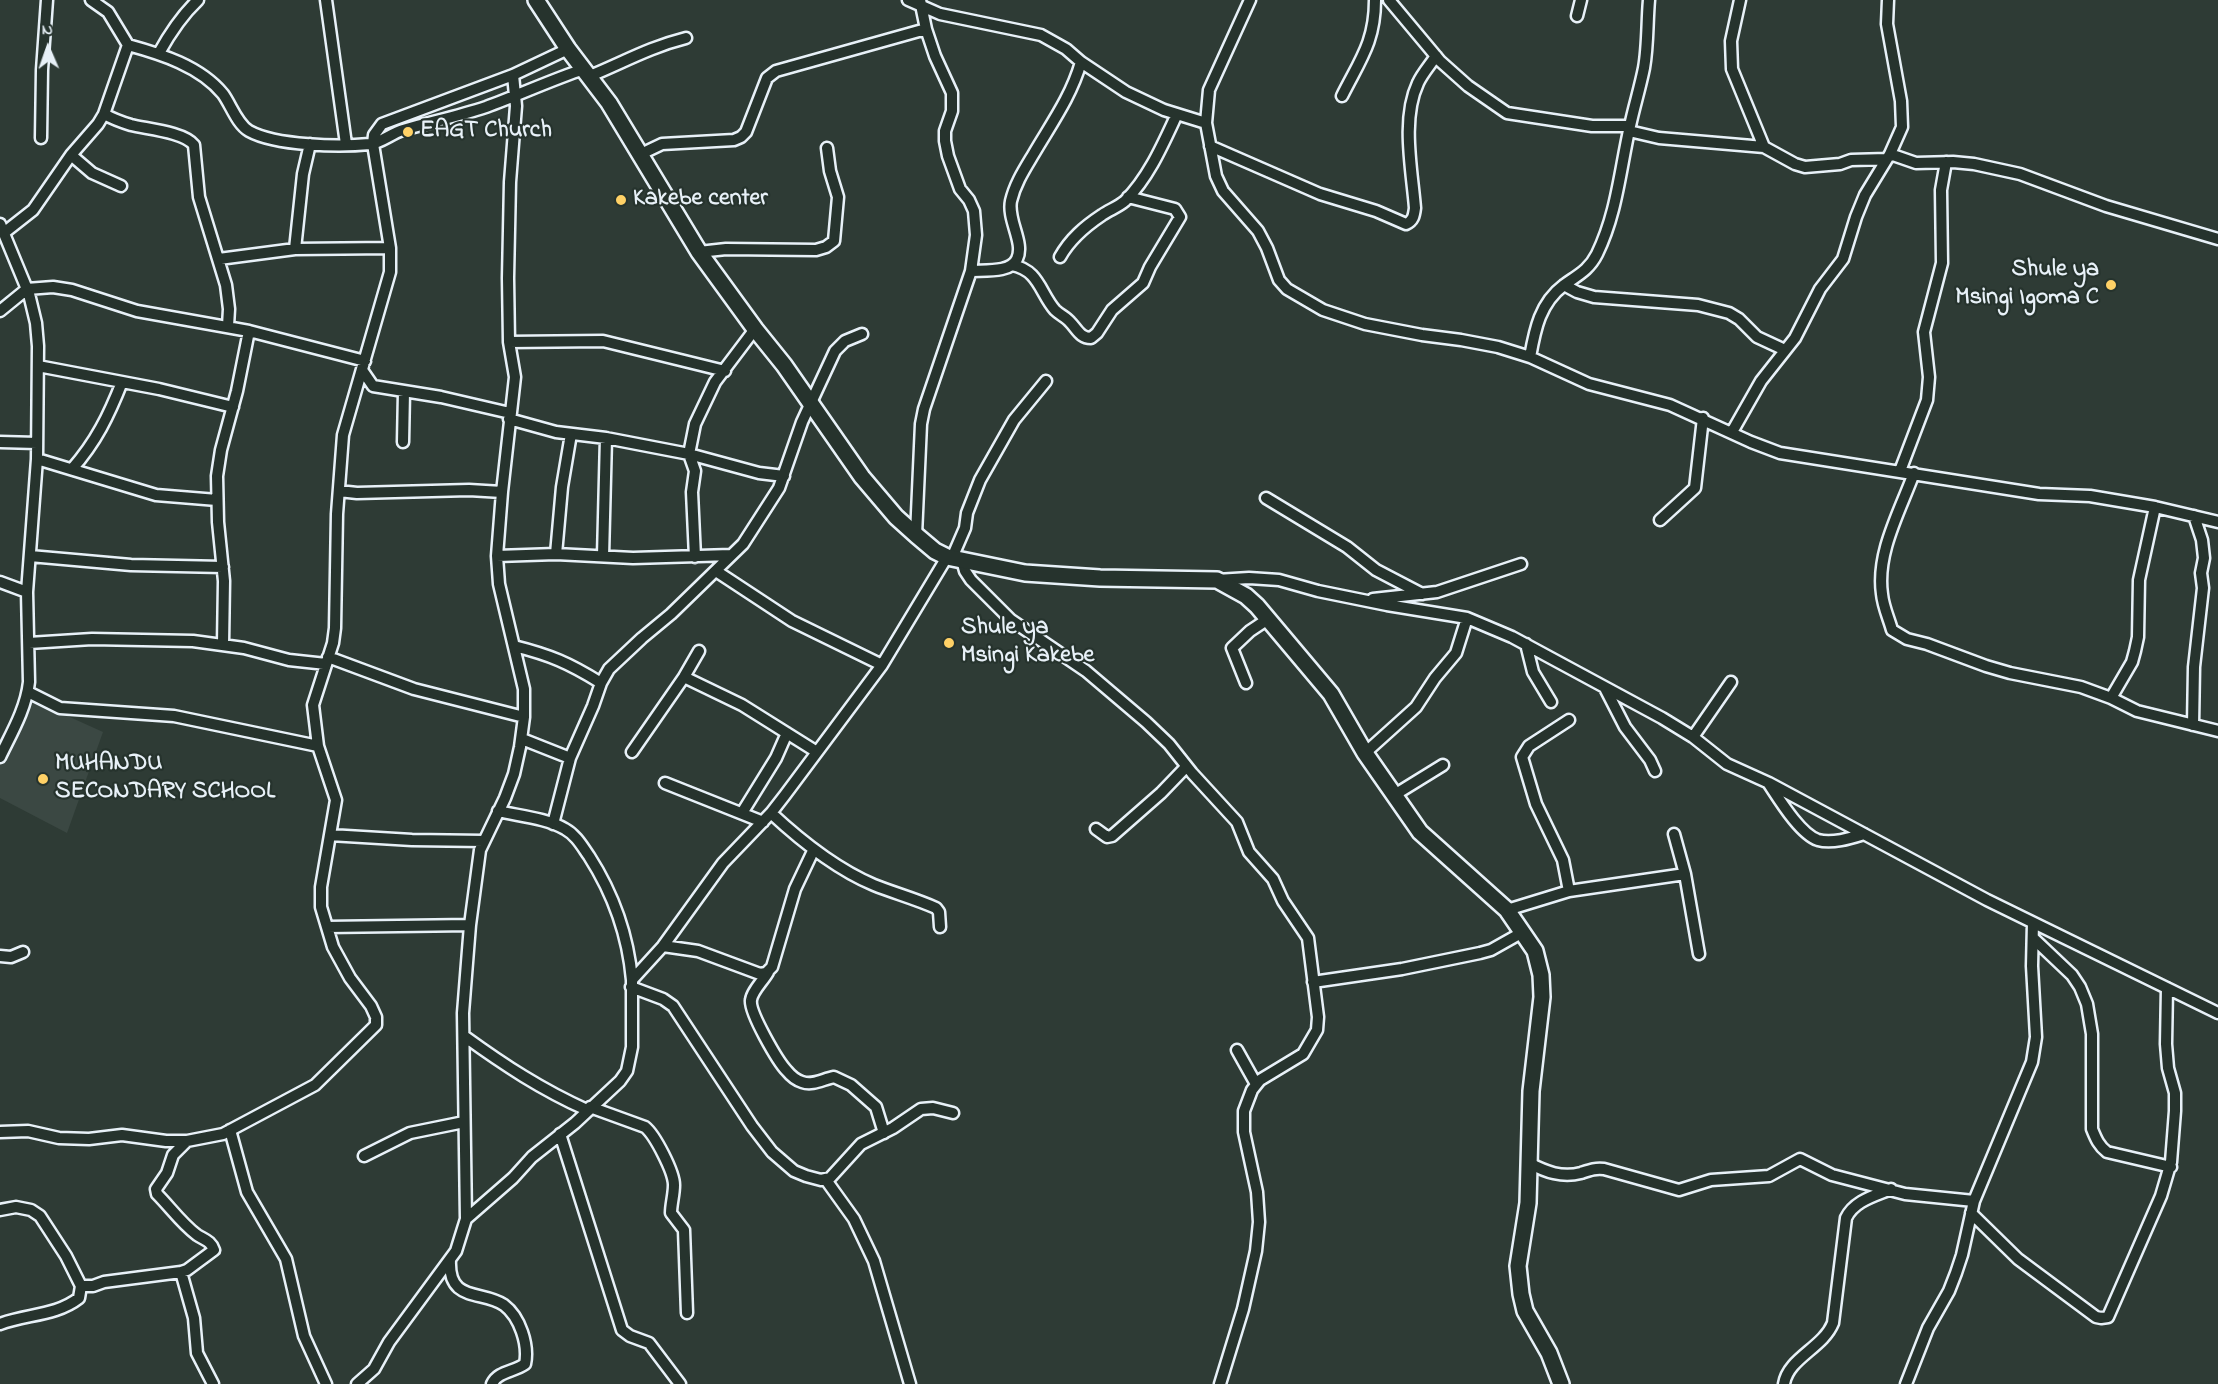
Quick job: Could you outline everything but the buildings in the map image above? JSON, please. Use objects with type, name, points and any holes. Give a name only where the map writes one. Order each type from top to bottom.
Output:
[{"type":"street","points":[[41,138],[46,0]]},
{"type":"street","points":[[91,0],[108,12],[128,45],[159,53],[213,84],[222,93],[243,126],[250,131],[280,141],[310,144],[373,144],[401,130],[458,116],[547,81],[587,73],[645,50],[686,38]]},
{"type":"street","points":[[159,53],[172,28],[198,0]]},
{"type":"street","points":[[326,0],[346,144]]},
{"type":"street","points":[[536,0],[641,154],[699,252],[812,404],[861,477],[896,517],[916,535],[954,558],[971,580],[1011,620],[1086,671],[1169,744],[1186,767],[1235,819],[1249,852],[1272,879],[1283,901],[1304,931],[1310,948],[1318,1017],[1317,1030],[1303,1054],[1268,1073],[1256,1084],[1250,1094],[1243,1121],[1259,1207],[1256,1251],[1243,1309],[1220,1384]]},
{"type":"street","points":[[908,0],[940,14],[1041,35],[1066,49],[1126,92],[1177,114],[1206,123]]},
{"type":"street","points":[[1250,0],[1209,90],[1206,123],[1216,176],[1223,191],[1258,231],[1279,280],[1299,298],[1365,324],[1470,341],[1530,357],[1589,384],[1670,405],[1780,453],[2039,494],[2090,496],[2155,507],[2218,522]]},
{"type":"street","points":[[1342,96],[1367,48],[1375,20],[1375,0]]},
{"type":"street","points":[[1389,0],[1436,56],[1468,86],[1507,113],[1592,126],[1629,129],[1659,138],[1764,147],[1805,167],[1889,157],[1916,163],[1974,164],[2020,174],[2106,206],[2218,239]]},
{"type":"street","points":[[1577,16],[1581,0]]},
{"type":"street","points":[[1530,357],[1534,329],[1542,311],[1564,285],[1587,270],[1599,248],[1618,196],[1629,129],[1644,65],[1649,0]]},
{"type":"street","points":[[1740,0],[1731,40],[1732,69],[1764,147]]},
{"type":"street","points":[[1732,432],[1761,381],[1795,338],[1820,289],[1843,259],[1865,195],[1889,157],[1902,127],[1903,116],[1887,24],[1888,0]]},
{"type":"street","points":[[916,535],[921,424],[924,409],[971,271],[975,255],[976,221],[969,200],[960,189],[948,156],[945,131],[952,111],[952,93],[935,56],[921,4]]},
{"type":"street","points":[[641,154],[662,144],[734,140],[741,137],[746,132],[767,78],[776,71],[926,29]]},
{"type":"street","points":[[0,757],[28,692],[27,592],[37,459],[38,366],[36,323],[27,289],[2,228],[33,210],[71,155],[99,124],[128,45]]},
{"type":"street","points":[[0,1132],[28,1131],[59,1138],[89,1139],[122,1135],[166,1141],[187,1141],[230,1130],[315,1085],[376,1025],[376,1017],[333,947],[321,907],[321,887],[336,805],[318,746],[313,705],[335,628],[343,435],[387,284],[391,258],[373,144],[374,135],[382,124],[513,75],[568,49]]},
{"type":"street","points":[[1210,146],[1320,194],[1376,211],[1406,224],[1411,222],[1415,208],[1408,120],[1418,83],[1436,56]]},
{"type":"street","points":[[1012,265],[1017,260],[1019,250],[1010,218],[1014,191],[1071,91],[1082,62]]},
{"type":"street","points":[[357,1384],[374,1369],[389,1341],[456,1251],[466,1219],[462,1013],[470,925],[480,850],[514,774],[522,740],[524,717],[524,689],[499,584],[497,556],[515,377],[510,342],[508,241],[516,106],[513,75]]},
{"type":"street","points":[[104,114],[123,123],[182,137],[192,142],[195,148],[199,197],[226,285],[229,309],[228,326]]},
{"type":"street","points":[[1060,257],[1075,235],[1128,197],[1147,174],[1177,114]]},
{"type":"street","points":[[295,249],[303,174],[310,144]]},
{"type":"street","points":[[699,252],[726,249],[816,250],[834,241],[838,197],[830,171],[827,148]]},
{"type":"street","points":[[71,155],[92,173],[121,186]]},
{"type":"street","points":[[1900,471],[1927,400],[1929,377],[1924,332],[1942,263],[1941,190],[1946,162]]},
{"type":"street","points":[[971,271],[1012,265],[1023,267],[1030,273],[1055,310],[1080,334],[1091,338],[1097,333],[1112,310],[1143,283],[1154,259],[1180,217],[1175,209],[1128,197]]},
{"type":"street","points":[[219,259],[295,249],[390,248]]},
{"type":"street","points":[[1564,285],[1594,297],[1698,305],[1729,313],[1739,319],[1757,337],[1785,350]]},
{"type":"street","points":[[0,311],[27,289],[53,287],[72,290],[137,311],[249,331],[364,365]]},
{"type":"street","points":[[695,556],[692,492],[695,471],[689,454],[695,424],[715,382],[755,329]]},
{"type":"street","points":[[223,645],[223,567],[217,476],[249,331]]},
{"type":"street","points":[[553,824],[570,758],[609,669],[716,571],[749,535],[779,488],[802,422],[835,351],[845,341],[862,334]]},
{"type":"street","points":[[510,342],[603,341],[725,371]]},
{"type":"street","points":[[364,365],[373,386],[441,397],[571,434],[606,438],[689,454],[759,473],[784,476]]},
{"type":"street","points":[[38,366],[233,407]]},
{"type":"street","points":[[631,984],[663,946],[723,863],[771,813],[882,665],[954,558],[965,528],[967,513],[980,480],[1014,420],[1046,381]]},
{"type":"street","points":[[72,469],[100,433],[122,382]]},
{"type":"street","points":[[403,442],[404,392]]},
{"type":"street","points":[[1660,520],[1695,488],[1703,418]]},
{"type":"street","points":[[556,554],[562,487],[571,434]]},
{"type":"street","points":[[603,556],[606,438]]},
{"type":"street","points":[[0,442],[37,442]]},
{"type":"street","points":[[37,459],[156,495],[217,500]]},
{"type":"street","points":[[1914,474],[1890,535],[1883,561],[1882,594],[1892,630],[1907,639],[1986,666],[2081,687],[2137,711],[2218,731]]},
{"type":"street","points":[[339,490],[357,493],[458,490],[502,492]]},
{"type":"street","points":[[1266,498],[1347,547],[1376,570],[1422,594]]},
{"type":"street","points":[[2111,698],[2132,662],[2135,651],[2138,637],[2139,580],[2155,507]]},
{"type":"street","points":[[2193,724],[2194,667],[2204,558],[2202,540],[2194,516]]},
{"type":"street","points":[[497,556],[556,554],[633,558],[731,555]]},
{"type":"street","points":[[30,556],[121,564],[223,567]]},
{"type":"street","points":[[954,558],[1025,573],[1100,578],[1279,580],[1318,591],[1467,618],[1526,644],[1693,736],[1727,764],[1769,783],[2033,923],[2217,1011]]},
{"type":"street","points":[[1363,600],[1422,594],[1459,586],[1521,564]]},
{"type":"street","points":[[716,571],[792,621],[882,665]]},
{"type":"street","points":[[1217,580],[1246,596],[1268,619],[1331,694],[1365,753],[1428,841],[1507,910],[1535,951],[1541,975],[1542,997],[1531,1091],[1528,1203],[1518,1266],[1525,1311],[1549,1353],[1561,1384]]},
{"type":"street","points":[[0,582],[27,592]]},
{"type":"street","points":[[1365,753],[1416,707],[1435,678],[1456,653],[1467,618]]},
{"type":"street","points":[[1245,683],[1232,648],[1250,631],[1268,619]]},
{"type":"street","points":[[29,643],[92,639],[162,639],[223,645],[289,660],[327,661],[414,689],[524,717]]},
{"type":"street","points":[[1526,644],[1533,672],[1551,702]]},
{"type":"street","points":[[514,646],[548,654],[601,683]]},
{"type":"street","points":[[632,752],[684,677],[699,651]]},
{"type":"street","points":[[684,677],[726,696],[817,752]]},
{"type":"street","points":[[1693,736],[1731,682]]},
{"type":"street","points":[[1605,688],[1625,727],[1650,760],[1655,771]]},
{"type":"street","points":[[28,692],[60,708],[174,716],[318,746]]},
{"type":"street","points":[[1569,720],[1529,746],[1522,757],[1536,804],[1563,860],[1569,891]]},
{"type":"street","points":[[742,813],[776,758],[787,733]]},
{"type":"street","points":[[522,740],[570,758]]},
{"type":"street","points":[[1396,794],[1443,765]]},
{"type":"street","points":[[1096,829],[1107,837],[1112,836],[1161,793],[1186,767]]},
{"type":"street","points":[[665,783],[763,822]]},
{"type":"street","points":[[1769,783],[1798,823],[1816,839],[1838,840],[1864,834]]},
{"type":"street","points":[[466,1219],[513,1178],[532,1157],[620,1081],[627,1071],[632,1047],[631,984],[626,938],[608,888],[579,841],[564,828],[498,812]]},
{"type":"street","points":[[771,813],[814,849],[873,884],[936,908],[939,912],[940,927]]},
{"type":"street","points":[[1674,834],[1685,874],[1699,954]]},
{"type":"street","points":[[330,835],[412,840],[484,841]]},
{"type":"street","points":[[814,849],[795,889],[772,967],[754,993],[751,1004],[759,1025],[787,1072],[803,1083],[814,1083],[834,1077],[846,1082],[878,1109],[884,1133]]},
{"type":"street","points":[[1507,910],[1569,891],[1685,874]]},
{"type":"street","points":[[1906,1384],[1928,1328],[1956,1273],[1974,1201],[2032,1062],[2036,1037],[2033,923]]},
{"type":"street","points":[[327,927],[470,925]]},
{"type":"street","points":[[1313,982],[1402,969],[1480,953],[1503,944],[1523,932]]},
{"type":"street","points":[[2032,938],[2072,975],[2087,1004],[2092,1034],[2092,1129],[2096,1140],[2107,1152],[2170,1167]]},
{"type":"street","points":[[663,946],[698,951],[760,974],[768,972]]},
{"type":"street","points":[[0,956],[11,957],[23,952]]},
{"type":"street","points":[[631,984],[673,1006],[752,1126],[772,1152],[794,1171],[806,1176],[826,1180],[833,1176],[861,1144],[884,1133],[922,1108],[954,1113]]},
{"type":"street","points":[[1971,1213],[2030,1268],[2096,1317],[2108,1317],[2161,1196],[2170,1167],[2175,1093],[2168,1068],[2166,1044],[2167,988]]},
{"type":"street","points":[[464,1036],[522,1077],[561,1099],[645,1127],[651,1132],[672,1174],[674,1185],[671,1213],[684,1230],[687,1313]]},
{"type":"street","points":[[1237,1050],[1256,1084]]},
{"type":"street","points":[[364,1156],[410,1133],[464,1122]]},
{"type":"street","points":[[230,1130],[247,1192],[286,1259],[304,1336],[326,1384]]},
{"type":"street","points":[[560,1134],[622,1330],[630,1336],[649,1342],[680,1384]]},
{"type":"street","points":[[81,1286],[181,1272],[214,1250],[211,1243],[184,1223],[157,1194],[156,1189],[167,1173],[172,1155],[187,1141]]},
{"type":"street","points":[[1529,1164],[1546,1173],[1566,1175],[1595,1168],[1604,1169],[1679,1190],[1711,1180],[1769,1176],[1800,1159],[1832,1174],[1913,1196],[1974,1201]]},
{"type":"street","points":[[826,1180],[854,1219],[874,1261],[910,1384]]},
{"type":"street","points":[[1784,1384],[1789,1370],[1818,1345],[1830,1331],[1833,1323],[1846,1218],[1850,1210],[1855,1205],[1891,1189]]},
{"type":"street","points":[[0,1210],[16,1208],[31,1210],[40,1216],[66,1256],[81,1286],[81,1295],[77,1300],[58,1310],[38,1316],[20,1317],[0,1324]]},
{"type":"street","points":[[450,1260],[449,1269],[458,1286],[474,1296],[506,1306],[522,1333],[526,1349],[525,1364],[518,1369],[499,1375],[492,1384]]},
{"type":"street","points":[[181,1272],[192,1305],[197,1353],[213,1384]]},
{"type":"shaded area","name":"MUHANDU SECONDARY SCHOOL","points":[[30,699],[103,732],[67,833],[0,798],[0,761]]},
{"type":"place","name":"EAGT Church","points":[[408,132]]},
{"type":"place","name":"Kakebe center","points":[[621,200]]},
{"type":"place","name":"Shule ya Msingi Igoma C","points":[[2111,285]]},
{"type":"place","name":"Shule ya Msingi Kakebe","points":[[949,643]]},
{"type":"place","name":"MUHANDU SECONDARY SCHOOL","points":[[43,779]]}]
